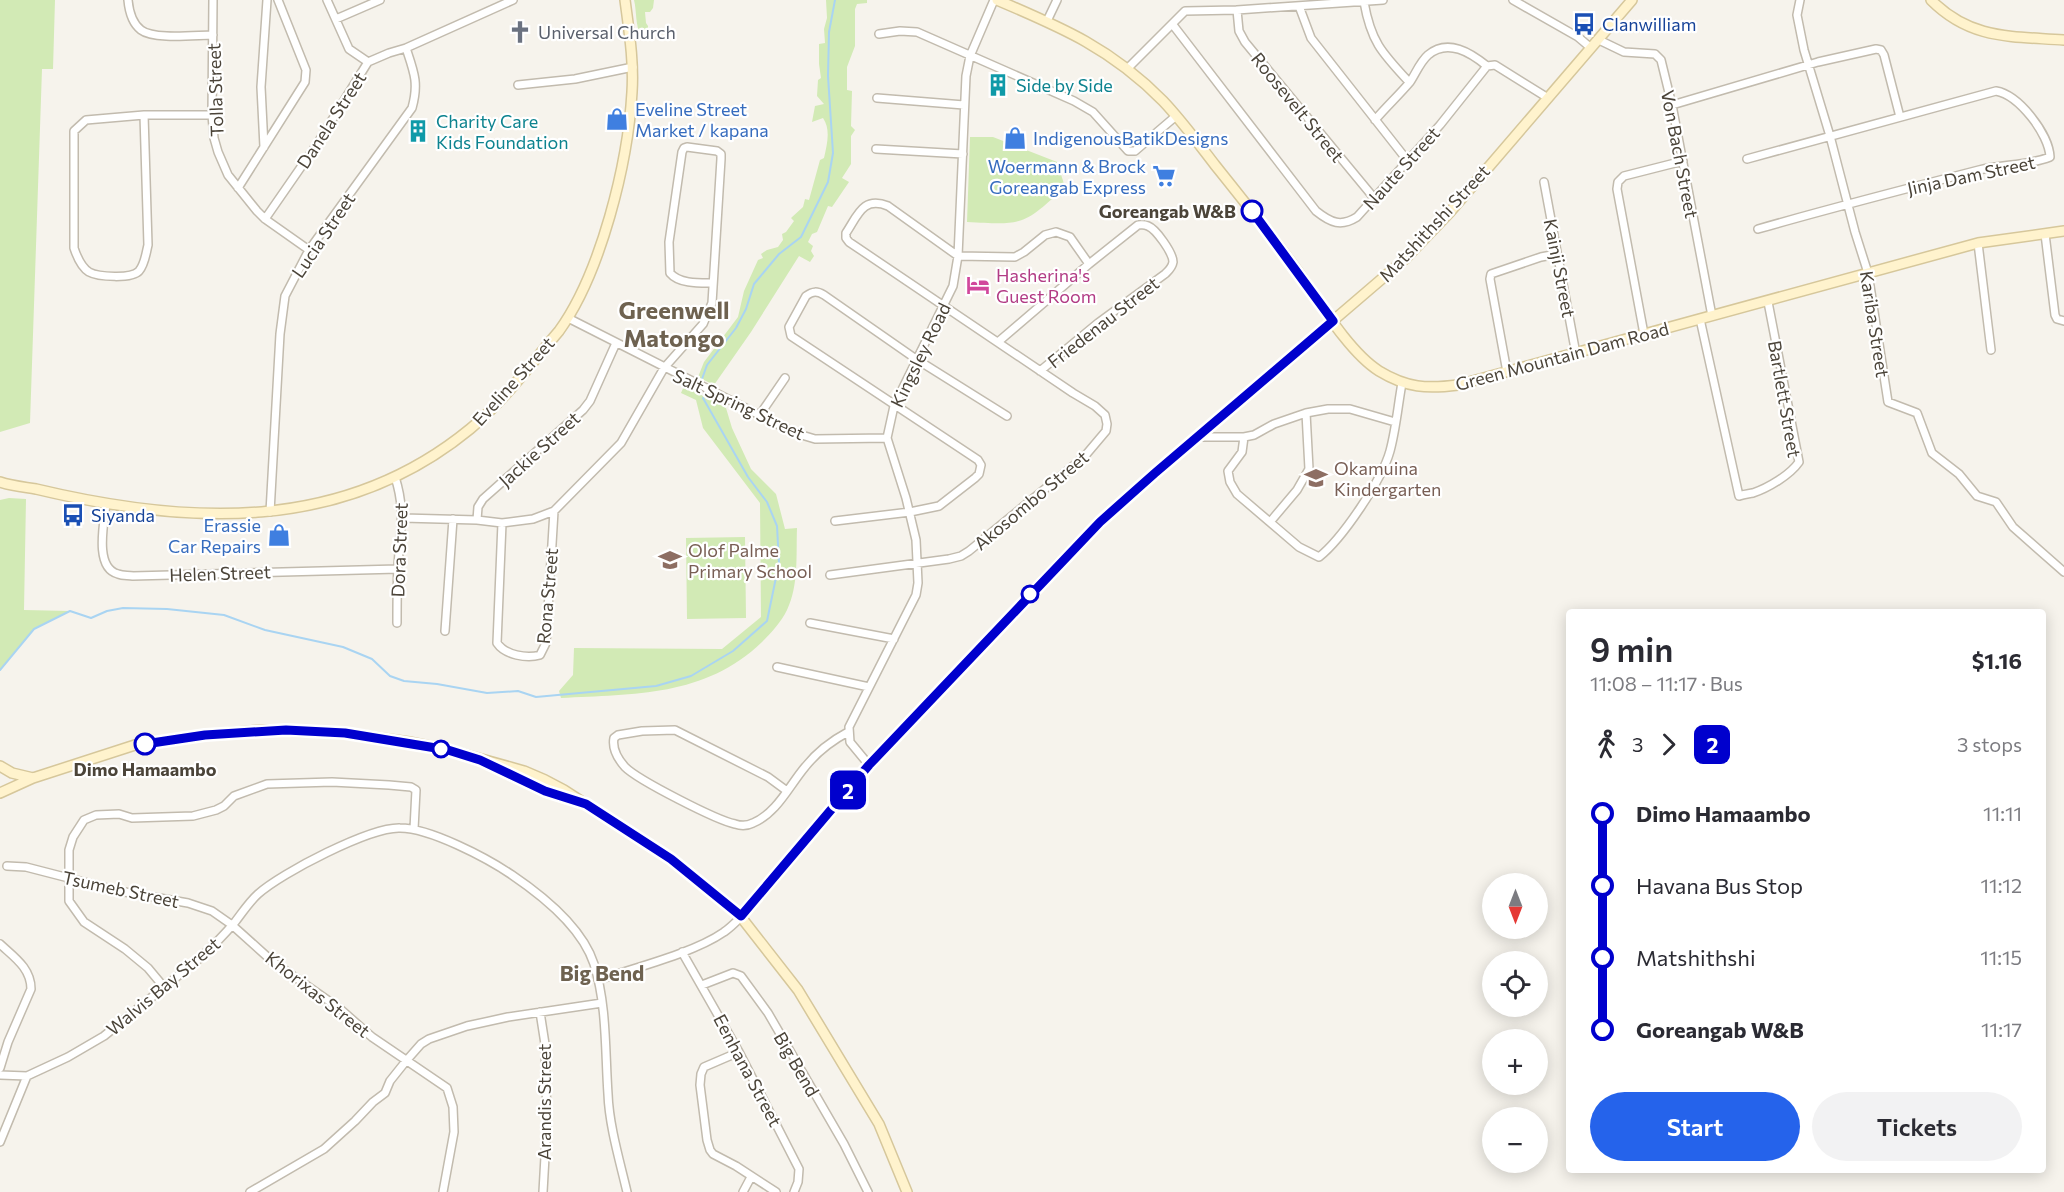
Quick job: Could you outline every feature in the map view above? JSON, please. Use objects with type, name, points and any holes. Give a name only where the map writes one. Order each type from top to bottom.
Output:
[{"type":"main road","name":"Eveline Street","points":[[1,483],[106,504],[168,512],[270,512],[301,507],[350,494],[395,477],[452,443],[490,411],[568,318],[595,262],[609,219],[628,127],[633,67],[625,0]]},
{"type":"main road","name":"Green Mountain Dam Road","points":[[996,0],[1083,39],[1128,68],[1176,116],[1275,240],[1333,321],[1370,365],[1402,383],[1416,387],[1437,388],[1458,385],[1978,243],[2064,231]]},
{"type":"main road","name":"Matshithshi Street","points":[[741,916],[869,765],[1093,529],[1197,436],[1405,259],[1450,212],[1632,0]]},
{"type":"main road","points":[[1931,0],[1956,20],[1984,33],[2064,40]]},
{"type":"main road","points":[[1,791],[33,778],[135,746],[193,736],[263,730],[345,733],[409,742],[524,771],[545,780],[671,859],[741,916],[798,990],[879,1124],[907,1192]]},
{"type":"main road","points":[[0,766],[12,773],[33,778]]},
{"type":"street","points":[[128,0],[134,21],[141,30],[150,34],[213,35]]},
{"type":"street","name":"Tolla Street","points":[[213,0],[212,115],[218,153],[228,175],[266,219],[309,250]]},
{"type":"street","points":[[264,147],[261,87],[267,0]]},
{"type":"street","points":[[238,188],[305,82],[306,70],[278,0]]},
{"type":"street","points":[[327,0],[349,49],[368,62]]},
{"type":"street","points":[[336,19],[380,0]]},
{"type":"street","name":"Danela Street","points":[[266,219],[319,141],[368,62],[406,48],[513,0]]},
{"type":"street","name":"Kingsley Road","points":[[848,732],[916,595],[918,563],[916,540],[910,512],[887,438],[894,406],[955,281],[966,76],[970,56],[996,0]]},
{"type":"street","points":[[1047,21],[1057,0]]},
{"type":"street","points":[[1128,68],[1173,25],[1181,13],[1190,10],[1237,10],[1383,0]]},
{"type":"street","points":[[1513,0],[1578,37],[1592,48]]},
{"type":"street","name":"Kariba Street","points":[[1800,0],[1797,15],[1809,66],[1868,273],[1888,402],[1917,413],[1932,453],[1959,474],[1977,496],[1999,504],[2013,527],[2064,572]]},
{"type":"street","points":[[1364,2],[1372,35],[1378,47],[1409,82]]},
{"type":"street","points":[[1299,6],[1311,38],[1407,160]]},
{"type":"street","name":"Roosevelt Street","points":[[1237,10],[1239,31],[1245,42],[1374,198]]},
{"type":"street","name":"Naute Street","points":[[1173,25],[1316,211],[1335,223],[1347,223],[1357,217],[1440,125],[1487,66]]},
{"type":"street","points":[[879,34],[900,31],[917,32],[1074,100],[1093,112],[1128,151],[1134,151],[1176,116]]},
{"type":"street","name":"Von Bach Street","points":[[1599,39],[1624,52],[1655,54],[1661,60],[1672,105],[1712,316]]},
{"type":"street","name":"Lucia Street","points":[[270,512],[282,311],[285,296],[309,250],[412,108],[417,93],[416,79],[406,48]]},
{"type":"street","points":[[1375,120],[1409,82],[1430,53],[1449,48],[1460,49],[1487,66],[1495,65],[1548,98]]},
{"type":"street","points":[[1672,105],[1876,48],[1884,55],[1900,117]]},
{"type":"street","points":[[518,85],[575,80],[633,67]]},
{"type":"street","name":"Jinja Dam Street","points":[[1747,159],[1986,92],[2004,92],[2038,125],[2049,145],[2050,157],[2035,163],[1989,168],[1848,204]]},
{"type":"street","points":[[878,98],[964,105]]},
{"type":"street","points":[[144,115],[148,245],[146,255],[137,273],[131,276],[100,275],[88,271],[76,256],[74,248],[74,131],[86,120],[144,115],[212,115]]},
{"type":"street","points":[[403,518],[502,523],[533,519],[554,511],[621,443],[664,368],[707,318],[712,303],[721,154],[717,151],[687,147],[682,152],[669,242],[670,273],[680,280],[713,283]]},
{"type":"street","points":[[876,150],[963,154]]},
{"type":"street","points":[[1644,334],[1617,189],[1618,182],[1624,176],[1683,161]]},
{"type":"street","name":"Kainji Street","points":[[1544,182],[1576,354]]},
{"type":"street","name":"Akosombo Street","points":[[918,563],[955,558],[969,551],[1084,457],[1106,431],[1106,419],[1101,411],[849,242],[846,233],[865,206],[870,202],[879,202],[898,212],[958,256]]},
{"type":"street","points":[[1758,229],[1848,204]]},
{"type":"street","name":"Friedenau Street","points":[[998,342],[1138,225],[1143,224],[1150,227],[1168,248],[1173,259],[1172,266],[1165,274],[1098,323],[1040,371]]},
{"type":"street","points":[[958,256],[1015,257],[1046,235],[1056,232],[1070,237],[1089,264]]},
{"type":"street","points":[[2045,234],[2055,315],[2057,320],[2064,321]]},
{"type":"street","points":[[1978,243],[1992,350]]},
{"type":"street","points":[[1507,372],[1491,274],[1557,254]]},
{"type":"street","points":[[835,521],[910,512],[941,505],[979,474],[981,465],[978,460],[791,336],[789,327],[806,296],[819,292],[916,359],[1007,416]]},
{"type":"street","name":"Bartlett Street","points":[[1700,319],[1739,496],[1749,494],[1768,486],[1799,462],[1768,302]]},
{"type":"street","name":"Salt Spring Street","points":[[568,318],[784,429],[815,439],[887,438]]},
{"type":"street","name":"Jackie Street","points":[[477,520],[478,507],[483,499],[583,410],[590,401],[616,343]]},
{"type":"street","points":[[759,416],[785,378]]},
{"type":"street","points":[[1244,437],[1242,452],[1228,471],[1230,482],[1237,494],[1299,547],[1319,557],[1337,541],[1380,477],[1390,451],[1402,383]]},
{"type":"street","points":[[1197,436],[1244,437],[1254,435],[1274,424],[1306,413],[1328,409],[1350,410],[1395,422]]},
{"type":"street","points":[[1270,522],[1297,490],[1309,469],[1306,413]]},
{"type":"street","name":"Dora Street","points":[[395,477],[401,496],[403,518],[398,569],[397,623]]},
{"type":"street","name":"Helen Street","points":[[106,504],[102,554],[107,566],[118,574],[133,576],[398,569]]},
{"type":"street","name":"Rona Street","points":[[502,523],[497,643],[508,652],[534,657],[540,655],[546,643],[554,511]]},
{"type":"street","points":[[445,631],[453,519]]},
{"type":"street","points":[[830,575],[918,563]]},
{"type":"street","points":[[810,623],[894,639]]},
{"type":"street","points":[[777,667],[869,687]]},
{"type":"street","points":[[787,791],[768,777],[675,730],[642,730],[614,738],[614,748],[618,756],[634,774],[680,799],[733,824],[743,826],[757,821],[777,805],[814,757],[848,732],[850,741],[869,765]]},
{"type":"street","points":[[163,986],[133,955],[84,922],[69,900],[67,879],[69,850],[73,837],[84,820],[91,816],[119,814],[132,818],[193,816],[216,810],[234,796],[267,784],[332,782],[411,787],[416,790],[417,797],[414,829]]},
{"type":"street","name":"Walvis Bay Street","points":[[0,1075],[27,1076],[68,1057],[104,1036],[200,958],[258,894],[291,871],[325,853],[383,830],[399,827],[414,829],[465,849],[526,884],[577,933],[588,948],[602,1003],[609,1106],[627,1192]]},
{"type":"street","name":"Tsumeb Street","points":[[7,866],[26,867],[119,891],[188,903],[212,911],[232,925]]},
{"type":"street","points":[[598,980],[682,952],[724,932],[741,916]]},
{"type":"street","name":"Khorixas Street","points":[[232,925],[272,961],[339,1008],[372,1037],[447,1088],[453,1107],[454,1132],[443,1192]]},
{"type":"street","points":[[0,944],[26,969],[31,980],[31,989],[8,1042],[0,1068]]},
{"type":"street","name":"Eenhana Street","points":[[682,952],[739,1052],[799,1169],[794,1192]]},
{"type":"street","name":"Big Bend","points":[[702,985],[733,974],[741,976],[768,1013],[844,1144],[868,1192]]},
{"type":"street","points":[[250,1192],[324,1149],[373,1102],[385,1094],[390,1081],[421,1044],[442,1034],[497,1019],[602,1003]]},
{"type":"street","name":"Arandis Street","points":[[540,1012],[545,1044],[547,1121],[543,1192]]},
{"type":"street","points":[[739,1052],[704,1067],[701,1074],[700,1085],[707,1140],[713,1154],[776,1192]]},
{"type":"street","points":[[0,1142],[27,1076]]},
{"type":"street","points":[[743,1192],[751,1177]]},
{"type":"green space","points":[[0,0],[55,0],[53,69],[42,69],[30,423],[0,432]]},
{"type":"green space","points":[[634,0],[654,0],[650,12],[645,12],[648,26],[645,30],[647,37],[641,36],[639,32]]},
{"type":"green space","points":[[826,0],[867,0],[867,3],[857,4],[855,9],[855,46],[847,67],[847,90],[852,91],[851,126],[855,130],[851,136],[851,164],[842,178],[849,182],[832,207],[828,206],[817,232],[812,234],[808,242],[813,246],[811,251],[814,256],[810,262],[799,256],[714,385],[698,377],[704,362],[738,317],[744,291],[758,260],[763,258],[761,254],[778,247],[783,240],[782,234],[794,221],[791,218],[803,207],[805,199],[809,200],[820,160],[824,158],[828,137],[827,127],[823,118],[812,122],[815,106],[824,104],[817,96],[818,80],[821,78],[819,44],[825,43]]},
{"type":"green space","points":[[970,137],[993,137],[1057,162],[1065,187],[1040,209],[1021,220],[1012,223],[967,222]]},
{"type":"green space","points":[[684,386],[726,408],[732,428],[751,469],[776,494],[785,529],[797,528],[796,570],[791,600],[782,619],[762,642],[740,660],[717,673],[693,683],[668,689],[642,693],[561,698],[559,691],[573,675],[574,648],[722,649],[761,617],[760,503],[703,428],[696,400],[681,393]]},
{"type":"green space","points":[[26,499],[24,610],[70,611],[34,629],[0,670],[0,500]]},
{"type":"green space","points":[[745,537],[746,618],[687,619],[686,538]]},
{"type":"waterway","points":[[702,379],[707,365],[736,328],[746,309],[754,284],[779,254],[801,237],[828,182],[833,153],[828,76],[829,32],[835,0]]},
{"type":"waterway","points":[[0,670],[34,629],[70,611],[91,618],[107,611],[123,608],[167,609],[224,615],[265,630],[343,647],[372,659],[390,676],[404,681],[487,693],[518,691],[536,697],[656,686],[691,676],[733,651],[767,621],[779,563],[777,526],[767,502],[748,477],[703,398]]},
{"type":"bus line","name":"2","points":[[145,744],[171,739],[263,730],[308,730],[409,742],[448,750],[480,760],[545,791],[586,804],[671,859],[741,916],[869,765],[1100,522],[1333,321],[1252,211]]},
{"type":"place","name":"Clanwilliam","points":[[1584,24]]},
{"type":"place","name":"Universal Church","points":[[520,32]]},
{"type":"place","name":"Side by Side","points":[[998,85]]},
{"type":"place","name":"Eveline Street Market / kapana","points":[[617,119]]},
{"type":"place","name":"Charity Care Kids Foundation","points":[[418,131]]},
{"type":"place","name":"IndigenousBatikDesigns","points":[[1015,138]]},
{"type":"place","name":"Woermann & Brock Goreangab Express","points":[[1164,176]]},
{"type":"place","name":"Goreangab W&B","points":[[1252,211]]},
{"type":"place","name":"Hasherina's Guest Room","points":[[978,285]]},
{"type":"place","name":"Okamuina Kindergarten","points":[[1316,478]]},
{"type":"place","name":"Siyanda","points":[[73,515]]},
{"type":"place","name":"Erassie Car Repairs","points":[[279,535]]},
{"type":"place","name":"Olof Palme Primary School","points":[[670,560]]},
{"type":"place","name":"Dimo Hamaambo","points":[[145,744]]},
{"type":"district","name":"Greenwell Matongo","points":[[674,323]]},
{"type":"district","name":"Big Bend","points":[[602,972]]}]
